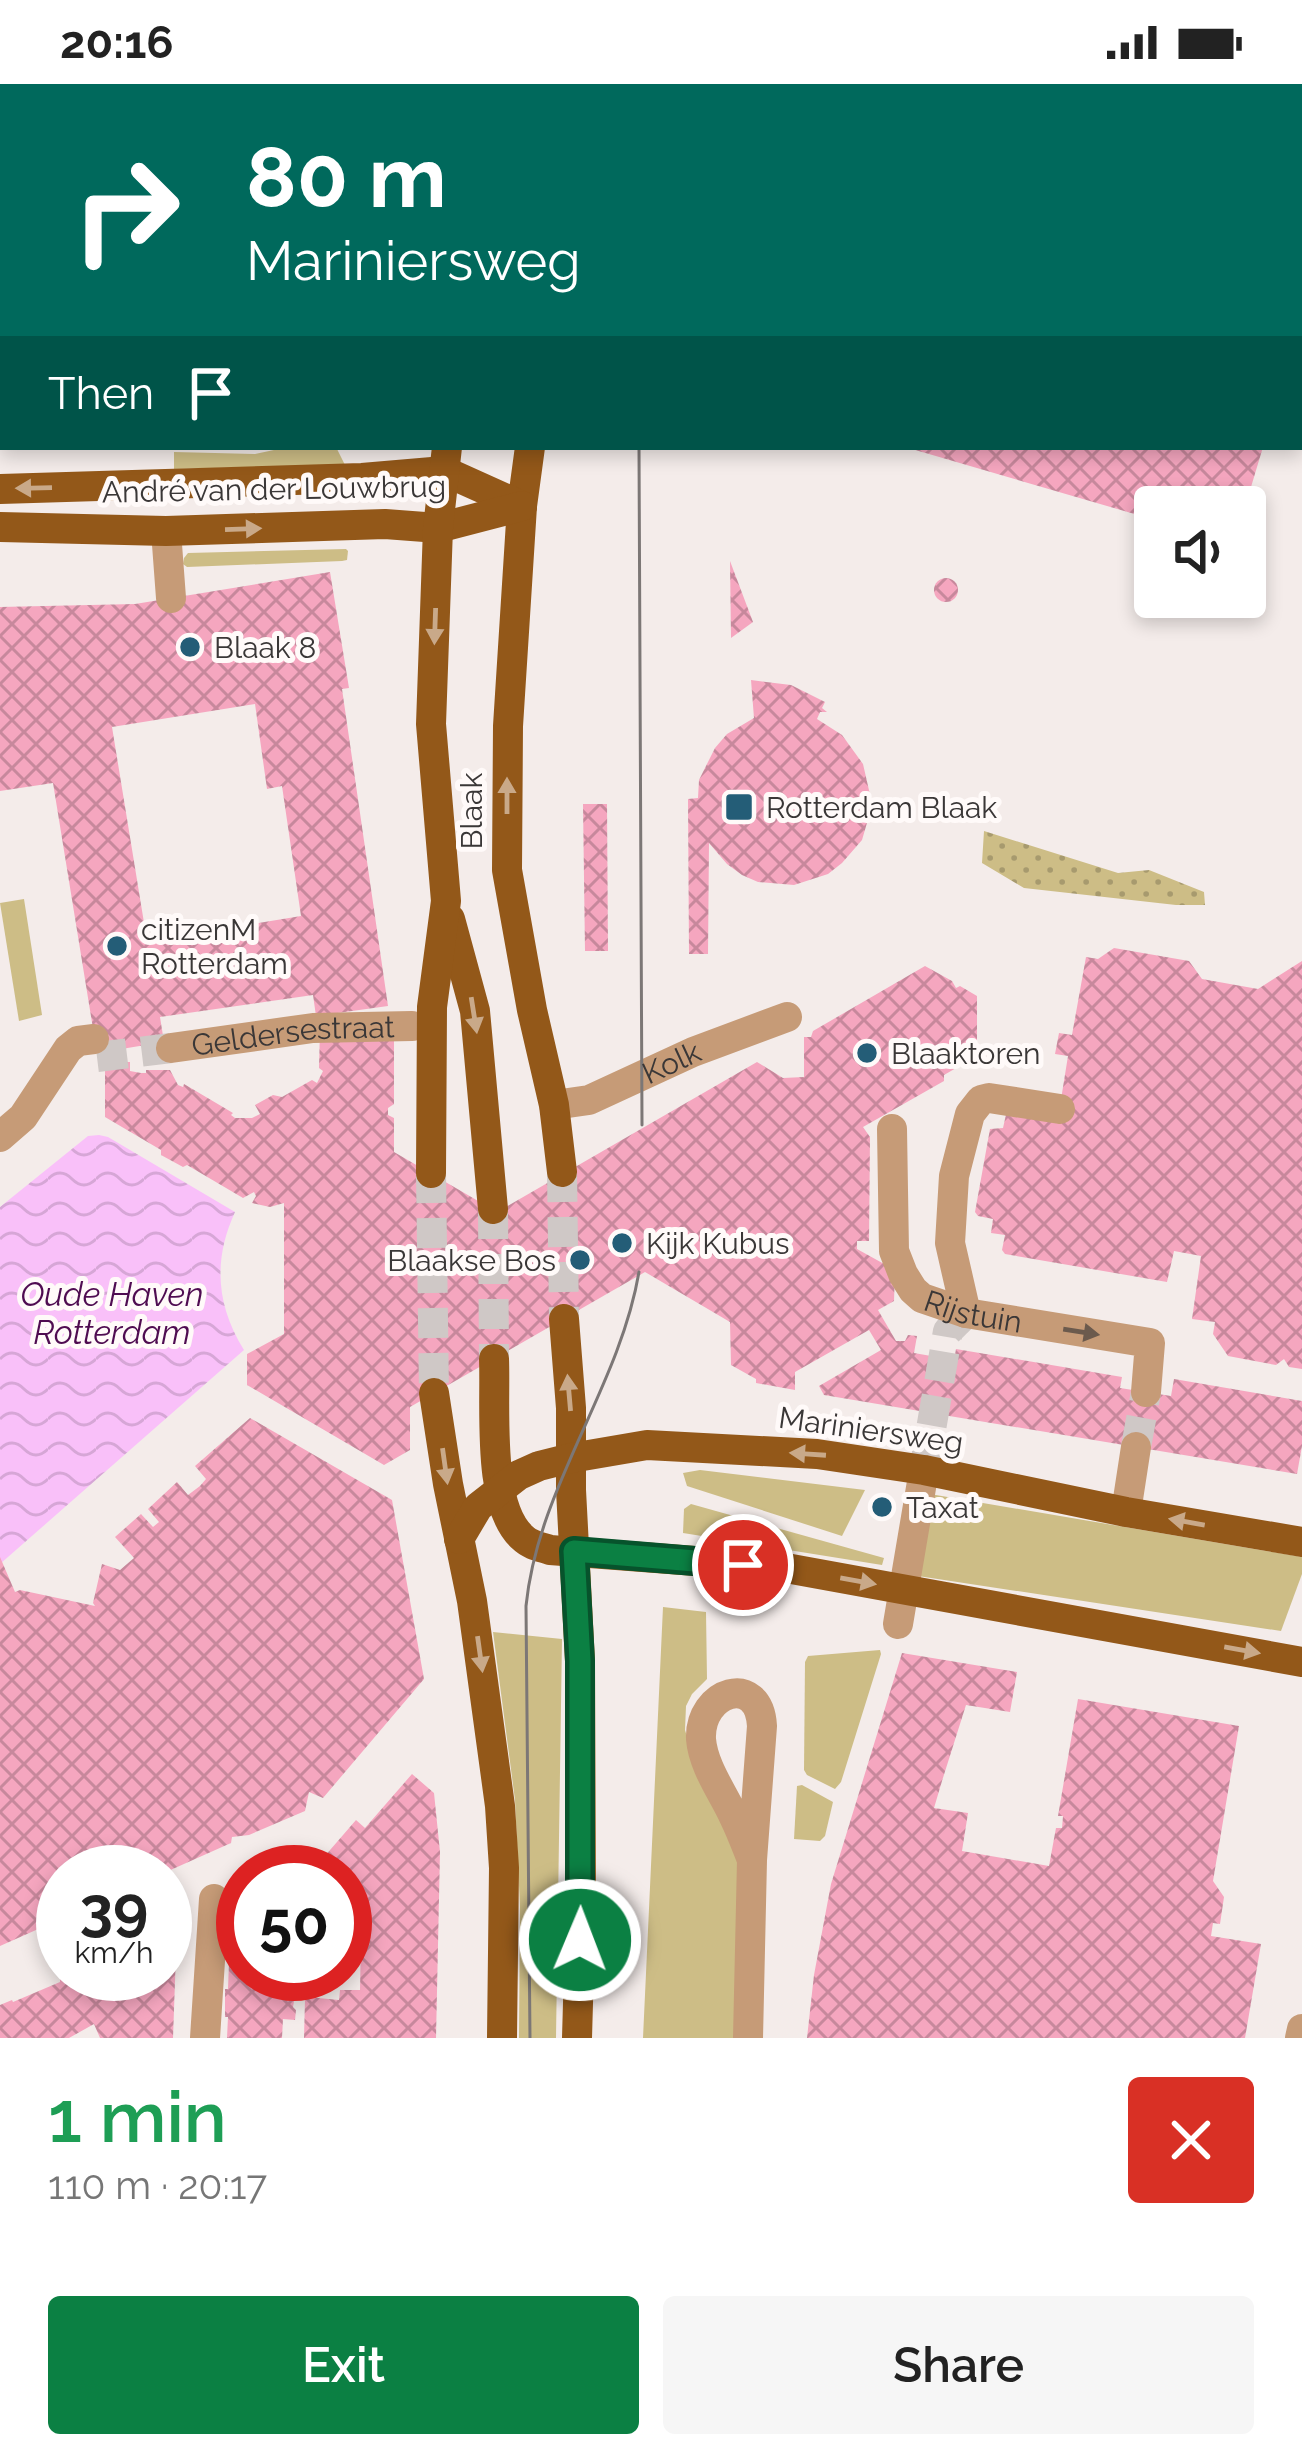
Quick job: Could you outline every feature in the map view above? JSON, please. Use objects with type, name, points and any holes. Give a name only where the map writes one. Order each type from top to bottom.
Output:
[{"type":"main road","name":"Blaak","points":[[530,450],[508,726],[507,870],[554,1105],[562,1172]]},
{"type":"main road","name":"Blaak","points":[[431,1173],[432,1007],[446,902],[431,724],[438,528],[446,459]]},
{"type":"main road","name":"André van der Louwbrug","points":[[0,489],[340,479],[446,459],[522,506]]},
{"type":"main road","name":"André van der Louwbrug","points":[[0,527],[166,531],[385,524],[438,528],[522,506]]},
{"type":"main road","points":[[446,902],[475,1011],[493,1209]]},
{"type":"main road","points":[[564,1319],[580,1661],[577,2038]]},
{"type":"main road","points":[[494,1359],[498,1489],[511,1523],[524,1539],[550,1550],[785,1568],[1302,1662]]},
{"type":"main road","points":[[434,1393],[472,1601],[500,1806],[502,2038]]},
{"type":"main road","name":"Mariniersweg","points":[[459,1539],[478,1507],[498,1489],[539,1466],[647,1445],[817,1454],[924,1470],[1302,1543]]},
{"type":"street","points":[[166,531],[171,598]]},
{"type":"street","name":"Kolk","points":[[554,1105],[589,1100],[693,1052],[787,1017]]},
{"type":"street","name":"Geldersestraat","points":[[171,1048],[313,1028],[412,1026]]},
{"type":"street","points":[[0,1136],[22,1117],[58,1062],[78,1041],[96,1048]]},
{"type":"street","points":[[966,1312],[950,1243],[954,1176],[970,1114],[981,1100],[989,1099],[1060,1109]]},
{"type":"street","name":"Rijstuin","points":[[892,1130],[894,1251],[913,1290],[922,1298],[966,1312],[1150,1343],[1146,1392]]},
{"type":"street","points":[[1126,1512],[1134,1457]]},
{"type":"street","points":[[898,1624],[924,1470]]},
{"type":"street","points":[[748,2038],[761,1716],[758,1704],[735,1693],[723,1695],[709,1707],[702,1744],[752,1860]]},
{"type":"street","points":[[206,2038],[214,1899]]},
{"type":"street","points":[[1300,2038],[1302,2029]]},
{"type":"shaded area","points":[[338,450],[345,465],[174,469],[174,452]]},
{"type":"shaded area","points":[[346,549],[347,560],[342,561],[183,564],[188,553]]},
{"type":"shaded area","points":[[984,831],[1118,873],[1149,870],[1204,892],[1205,905],[1024,888],[982,863]]},
{"type":"shaded area","points":[[24,899],[42,1015],[19,1021],[0,903]]},
{"type":"shaded area","points":[[700,1470],[865,1490],[842,1536],[687,1486],[683,1473]]},
{"type":"shaded area","points":[[930,1494],[1302,1557],[1302,1574],[1281,1631],[918,1576]]},
{"type":"shaded area","points":[[691,1504],[884,1558],[882,1565],[683,1533],[684,1509]]},
{"type":"shaded area","points":[[663,1607],[706,1612],[707,1679],[686,1706],[685,1730],[738,1847],[737,2038],[643,2038]]},
{"type":"shaded area","points":[[493,1632],[562,1639],[556,2038],[519,2038],[515,1800]]},
{"type":"shaded area","points":[[880,1650],[835,1789],[804,1770],[805,1662],[808,1656]]},
{"type":"shaded area","points":[[797,1786],[833,1802],[820,1841],[794,1839]]},
{"type":"water","name":"Oude Haven Rotterdam","points":[[99,1135],[235,1212],[223,1247],[221,1282],[228,1316],[244,1350],[0,1564],[0,1207],[88,1136]]},
{"type":"building","points":[[915,450],[1262,450],[1251,486],[1134,486],[1134,514]]},
{"type":"building","points":[[730,561],[753,622],[731,638]]},
{"type":"building","points":[[330,572],[349,688],[342,689],[388,1006],[316,1016],[313,995],[160,1017],[164,1042],[97,1053],[53,783],[0,791],[0,607],[135,604]],"holes":[[[255,704],[267,789],[282,786],[301,916],[147,941],[112,727]]]},
{"type":"building","points":[[946,578],[955,581],[955,599],[946,602],[937,599],[934,590],[937,581]]},
{"type":"building","name":"Rotterdam Blaak","points":[[751,680],[791,685],[825,702],[822,708],[827,712],[820,712],[817,719],[842,735],[863,764],[871,799],[869,816],[862,840],[842,863],[828,874],[794,885],[758,882],[742,875],[709,843],[708,954],[689,954],[688,799],[698,798],[699,780],[715,748],[727,734],[754,718]]},
{"type":"building","points":[[583,804],[607,804],[608,951],[585,951]]},
{"type":"building","points":[[1114,948],[1189,961],[1202,979],[1258,989],[1302,961],[1302,1369],[1289,1367],[1284,1359],[1276,1365],[1228,1356],[1213,1334],[1215,1322],[1192,1319],[1201,1256],[1174,1251],[1167,1282],[1005,1254],[1005,1235],[991,1233],[993,1219],[975,1212],[990,1129],[1003,1128],[1007,1110],[1058,1118],[1068,1056],[1055,1054],[1059,1033],[1072,1035],[1086,957],[1098,959]]},
{"type":"building","name":"Blaakse Bos","points":[[925,966],[977,996],[977,1056],[944,1075],[944,1081],[863,1127],[870,1137],[869,1241],[857,1241],[857,1249],[895,1270],[894,1301],[878,1310],[896,1341],[917,1336],[914,1353],[954,1360],[956,1349],[1122,1377],[1120,1388],[1171,1396],[1174,1379],[1302,1401],[1297,1474],[824,1395],[819,1386],[881,1350],[869,1330],[795,1372],[795,1390],[756,1383],[731,1365],[730,1322],[645,1272],[410,1407],[410,1450],[384,1465],[247,1385],[247,1354],[284,1334],[284,1203],[270,1207],[252,1203],[254,1192],[243,1198],[161,1155],[161,1150],[105,1117],[105,1062],[130,1062],[130,1071],[141,1073],[170,1070],[178,1085],[184,1084],[235,1118],[252,1118],[260,1114],[255,1105],[273,1095],[282,1097],[312,1080],[317,1083],[323,1071],[319,1068],[320,1029],[394,1030],[394,1104],[388,1115],[394,1118],[394,1152],[497,1212],[757,1062],[783,1078],[804,1077],[804,1037]]},
{"type":"building","points":[[250,1418],[392,1500],[424,1679],[323,1798],[309,1792],[305,1811],[249,1835],[232,1837],[231,1843],[216,1845],[216,1850],[192,1860],[192,1845],[36,1845],[36,1930],[0,1946],[0,1557],[15,1592],[95,1606],[102,1564],[120,1570],[134,1558],[115,1537],[141,1514],[153,1527],[159,1522],[148,1509],[177,1482],[188,1495],[200,1486],[206,1479],[195,1466]]},
{"type":"building","points":[[902,1653],[1017,1672],[1010,1712],[966,1705],[942,1781],[934,1808],[968,1813],[962,1851],[1049,1866],[1056,1828],[1062,1828],[1063,1816],[1058,1816],[1078,1699],[1239,1726],[1213,1881],[1224,1897],[1220,1924],[1213,1923],[1211,1936],[1261,1944],[1245,2038],[807,2038],[831,1884]]},
{"type":"building","points":[[412,1774],[434,1793],[440,1852],[436,2038],[304,2038],[305,2001],[372,2001],[372,1845],[334,1845],[356,1820],[365,1828]]},
{"type":"building","points":[[36,1992],[36,2001],[174,2001],[173,2038],[100,2038],[94,2024],[69,2038],[0,2038],[0,2005]]},
{"type":"building","points":[[225,2001],[294,2001],[296,2010],[295,2020],[283,2019],[282,2038],[227,2038]]},
{"type":"tunnel","points":[[97,1057],[171,1048]]},
{"type":"tunnel","points":[[562,1172],[564,1319]]},
{"type":"tunnel","points":[[431,1173],[434,1393]]},
{"type":"tunnel","points":[[493,1209],[494,1359]]},
{"type":"tunnel","points":[[924,1470],[948,1331],[966,1313]]},
{"type":"tunnel","points":[[1136,1447],[1146,1392]]},
{"type":"tram line","points":[[639,450],[642,1125]]},
{"type":"tram line","points":[[530,2038],[526,1606],[546,1520],[615,1357],[639,1272]]},
{"type":"place","name":"Blaak 8","points":[[190,647]]},
{"type":"place","name":"Rotterdam Blaak","points":[[739,807]]},
{"type":"place","name":"citizenM Rotterdam","points":[[117,946]]},
{"type":"place","name":"Blaaktoren","points":[[867,1053]]},
{"type":"place","name":"Kijk Kubus","points":[[622,1243]]},
{"type":"place","name":"Blaakse Bos","points":[[580,1260]]},
{"type":"place","name":"Taxat","points":[[882,1507]]},
{"type":"route","points":[[580,1940],[580,1661],[574,1551],[743,1565]]}]
